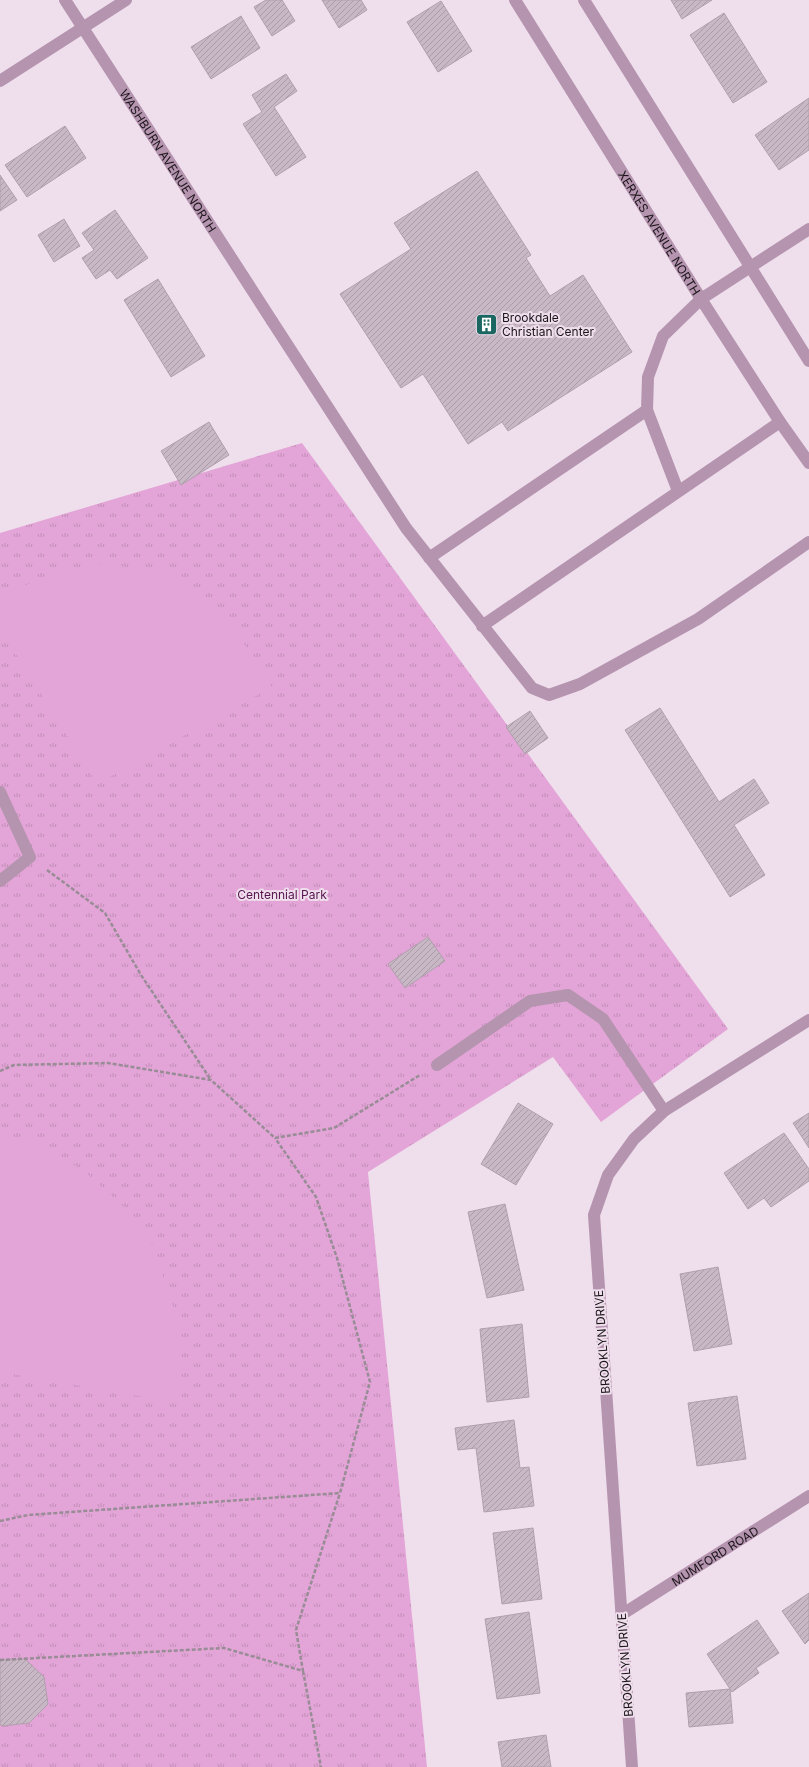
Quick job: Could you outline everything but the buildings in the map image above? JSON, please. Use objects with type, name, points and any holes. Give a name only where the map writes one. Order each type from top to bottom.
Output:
[{"type":"street","name":"WASHBURN AVENUE NORTH","points":[[65,0],[406,528],[532,688],[549,695],[580,684],[698,619],[809,542]]},
{"type":"street","points":[[0,82],[82,27],[126,0]]},
{"type":"street","name":"XERXES AVENUE NORTH","points":[[515,0],[701,299],[780,422],[809,463]]},
{"type":"street","points":[[584,0],[752,267],[809,361]]},
{"type":"street","points":[[678,491],[647,410],[648,377],[663,336],[701,299],[809,229]]},
{"type":"street","points":[[429,558],[647,410]]},
{"type":"street","points":[[482,626],[780,422]]},
{"type":"street","points":[[0,792],[30,857],[0,881]]},
{"type":"street","points":[[437,1065],[530,1001],[568,996],[603,1019],[664,1111]]},
{"type":"street","name":"BROOKLYN DRIVE","points":[[632,1767],[594,1215],[608,1175],[634,1139],[664,1111],[809,1020]]},
{"type":"street","name":"MUMFORD ROAD","points":[[621,1616],[809,1496]]},
{"type":"path","points":[[30,857],[105,913],[141,975],[211,1080],[275,1138],[316,1198],[337,1258],[370,1382],[340,1494],[296,1630],[321,1767]]},
{"type":"path","points":[[0,1071],[14,1065],[108,1063],[211,1080]]},
{"type":"path","points":[[275,1138],[334,1128],[437,1065]]},
{"type":"path","points":[[0,1521],[28,1515],[340,1494]]},
{"type":"path","points":[[0,1660],[224,1648],[303,1671]]},
{"type":"green space","name":"Centennial Park","points":[[302,443],[728,1029],[601,1122],[553,1057],[368,1172],[427,1767],[0,1767],[0,533]]},
{"type":"green space","points":[[97,563],[167,573],[225,614],[272,687],[97,784],[0,628],[0,598],[28,584]]},
{"type":"green space","points":[[0,1136],[33,1141],[84,1171],[145,1226],[178,1320],[179,1403],[0,1372]]},
{"type":"place","name":"Brookdale Christian Center","points":[[487,324]]}]
